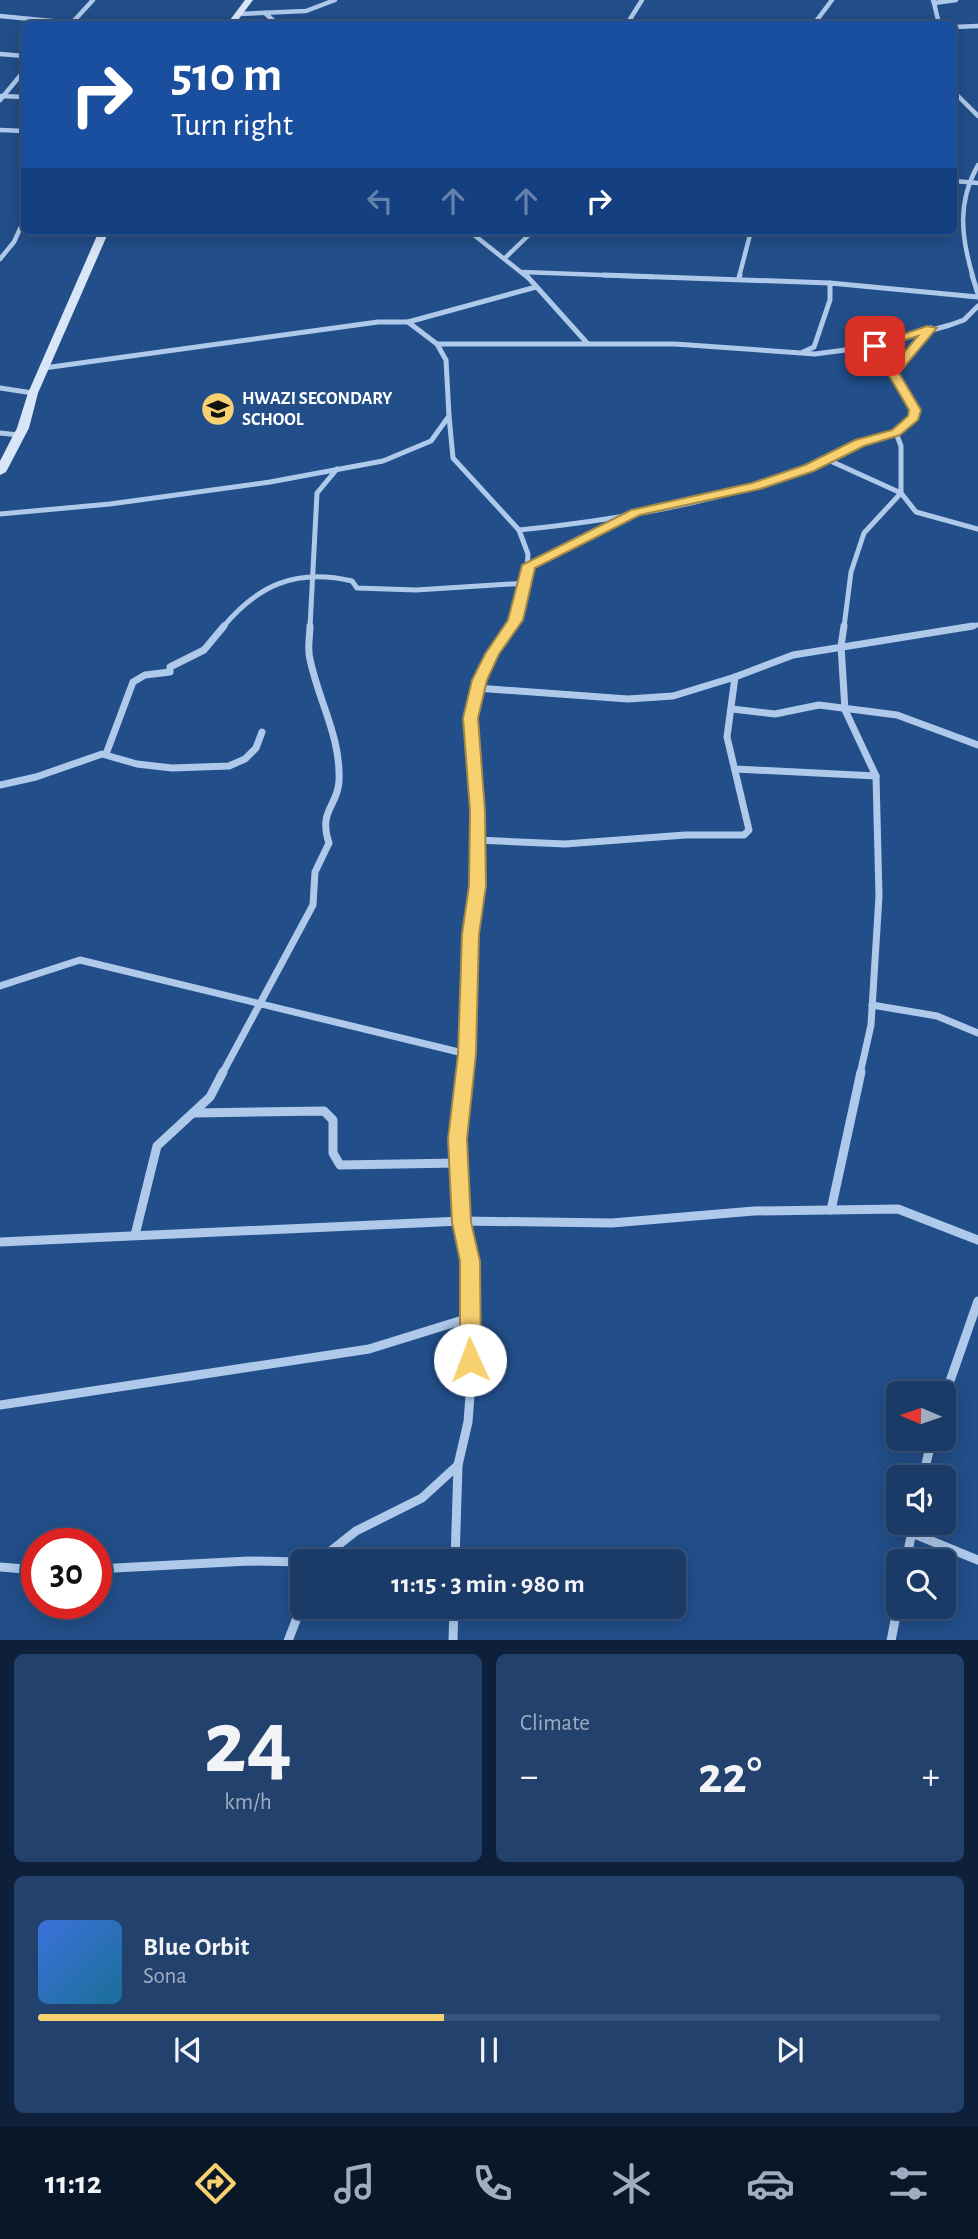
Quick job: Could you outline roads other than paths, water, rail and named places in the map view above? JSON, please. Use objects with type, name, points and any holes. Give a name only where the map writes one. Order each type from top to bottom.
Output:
[{"type":"street","points":[[74,21],[93,0]]},
{"type":"street","points":[[233,21],[249,0]]},
{"type":"street","points":[[239,14],[306,11],[335,0]]},
{"type":"street","points":[[629,21],[642,0]]},
{"type":"street","points":[[816,21],[832,0]]},
{"type":"street","points":[[938,21],[934,1],[956,0]]},
{"type":"street","points":[[264,13],[273,21]]},
{"type":"street","points":[[0,16],[44,21]]},
{"type":"street","points":[[957,27],[978,26]]},
{"type":"street","points":[[0,54],[21,56]]},
{"type":"street","points":[[1,97],[21,74]]},
{"type":"street","points":[[957,95],[972,113],[978,116]]},
{"type":"street","points":[[1,97],[21,97]]},
{"type":"street","points":[[957,99],[962,99]]},
{"type":"street","points":[[0,130],[21,131]]},
{"type":"street","points":[[523,272],[740,278],[978,295],[961,232],[960,216],[967,182],[978,165]]},
{"type":"street","points":[[957,181],[978,183]]},
{"type":"street","points":[[0,259],[15,243],[21,228]]},
{"type":"street","points":[[0,472],[19,435],[33,393],[102,235]]},
{"type":"street","points":[[475,235],[523,272],[587,343]]},
{"type":"street","points":[[506,257],[529,235]]},
{"type":"street","points":[[740,278],[750,235]]},
{"type":"street","points":[[803,352],[814,347],[820,332],[830,300],[830,283]]},
{"type":"street","points":[[44,368],[378,322],[408,322],[421,316],[536,287]]},
{"type":"street","points":[[437,344],[675,344],[815,354],[875,346],[964,320],[978,306]]},
{"type":"street","points":[[408,322],[437,344],[446,360],[453,458],[519,530],[529,565],[516,620],[492,654],[476,688],[471,718],[477,886],[471,934],[467,1054],[458,1128],[461,1222],[470,1261],[471,1382],[468,1422],[458,1465],[455,1549]]},
{"type":"street","points":[[519,530],[635,512],[756,486],[860,443],[896,433],[914,417],[915,410],[893,372],[931,328]]},
{"type":"street","points":[[0,388],[33,393]]},
{"type":"street","points":[[0,514],[181,495],[383,461],[431,441],[449,416]]},
{"type":"street","points":[[0,433],[19,435]]},
{"type":"street","points":[[831,1210],[850,1133],[872,1005],[879,896],[876,776],[845,710],[841,646],[850,572],[864,533],[901,494],[901,446],[896,433]]},
{"type":"street","points":[[826,459],[901,494],[916,512],[978,528]]},
{"type":"street","points":[[135,1235],[157,1146],[165,1134],[195,1114],[210,1097],[313,905],[312,884],[316,862],[329,843],[324,828],[328,807],[340,783],[333,727],[309,657],[317,493],[338,468]]},
{"type":"street","points":[[529,565],[635,512]]},
{"type":"street","points":[[106,754],[126,691],[133,682],[145,675],[170,672],[170,667],[204,650],[240,607],[282,580],[314,578],[352,581],[357,588],[416,590],[526,583]]},
{"type":"street","points":[[476,688],[628,699],[673,696],[793,655],[978,625]]},
{"type":"street","points":[[477,841],[565,844],[685,835],[744,835],[749,830],[747,816],[727,737],[735,677]]},
{"type":"street","points":[[732,709],[775,714],[820,705],[897,715],[978,745]]},
{"type":"street","points":[[0,785],[47,774],[106,754],[135,763],[221,769],[238,764],[254,754],[260,745],[262,732]]},
{"type":"street","points":[[735,769],[876,776]]},
{"type":"street","points":[[0,986],[80,960],[260,1006],[467,1054]]},
{"type":"street","points":[[872,1005],[937,1016],[978,1033]]},
{"type":"street","points":[[195,1114],[324,1111],[332,1120],[333,1153],[340,1165],[458,1163]]},
{"type":"street","points":[[0,1242],[461,1222],[612,1223],[754,1211],[898,1209],[978,1240]]},
{"type":"street","points":[[950,1381],[978,1301]]},
{"type":"street","points":[[0,1405],[369,1349],[469,1318]]},
{"type":"street","points":[[333,1549],[356,1531],[415,1503],[458,1465]]},
{"type":"street","points":[[927,1535],[978,1560]]},
{"type":"street","points":[[112,1568],[249,1561],[290,1562]]},
{"type":"street","points":[[0,1567],[21,1569]]},
{"type":"street","points":[[288,1640],[296,1619]]},
{"type":"street","points":[[453,1640],[454,1619]]},
{"type":"street","points":[[891,1640],[895,1619]]},
{"type":"place","name":"HWAZI SECONDARY SCHOOL","points":[[218,409]]}]
